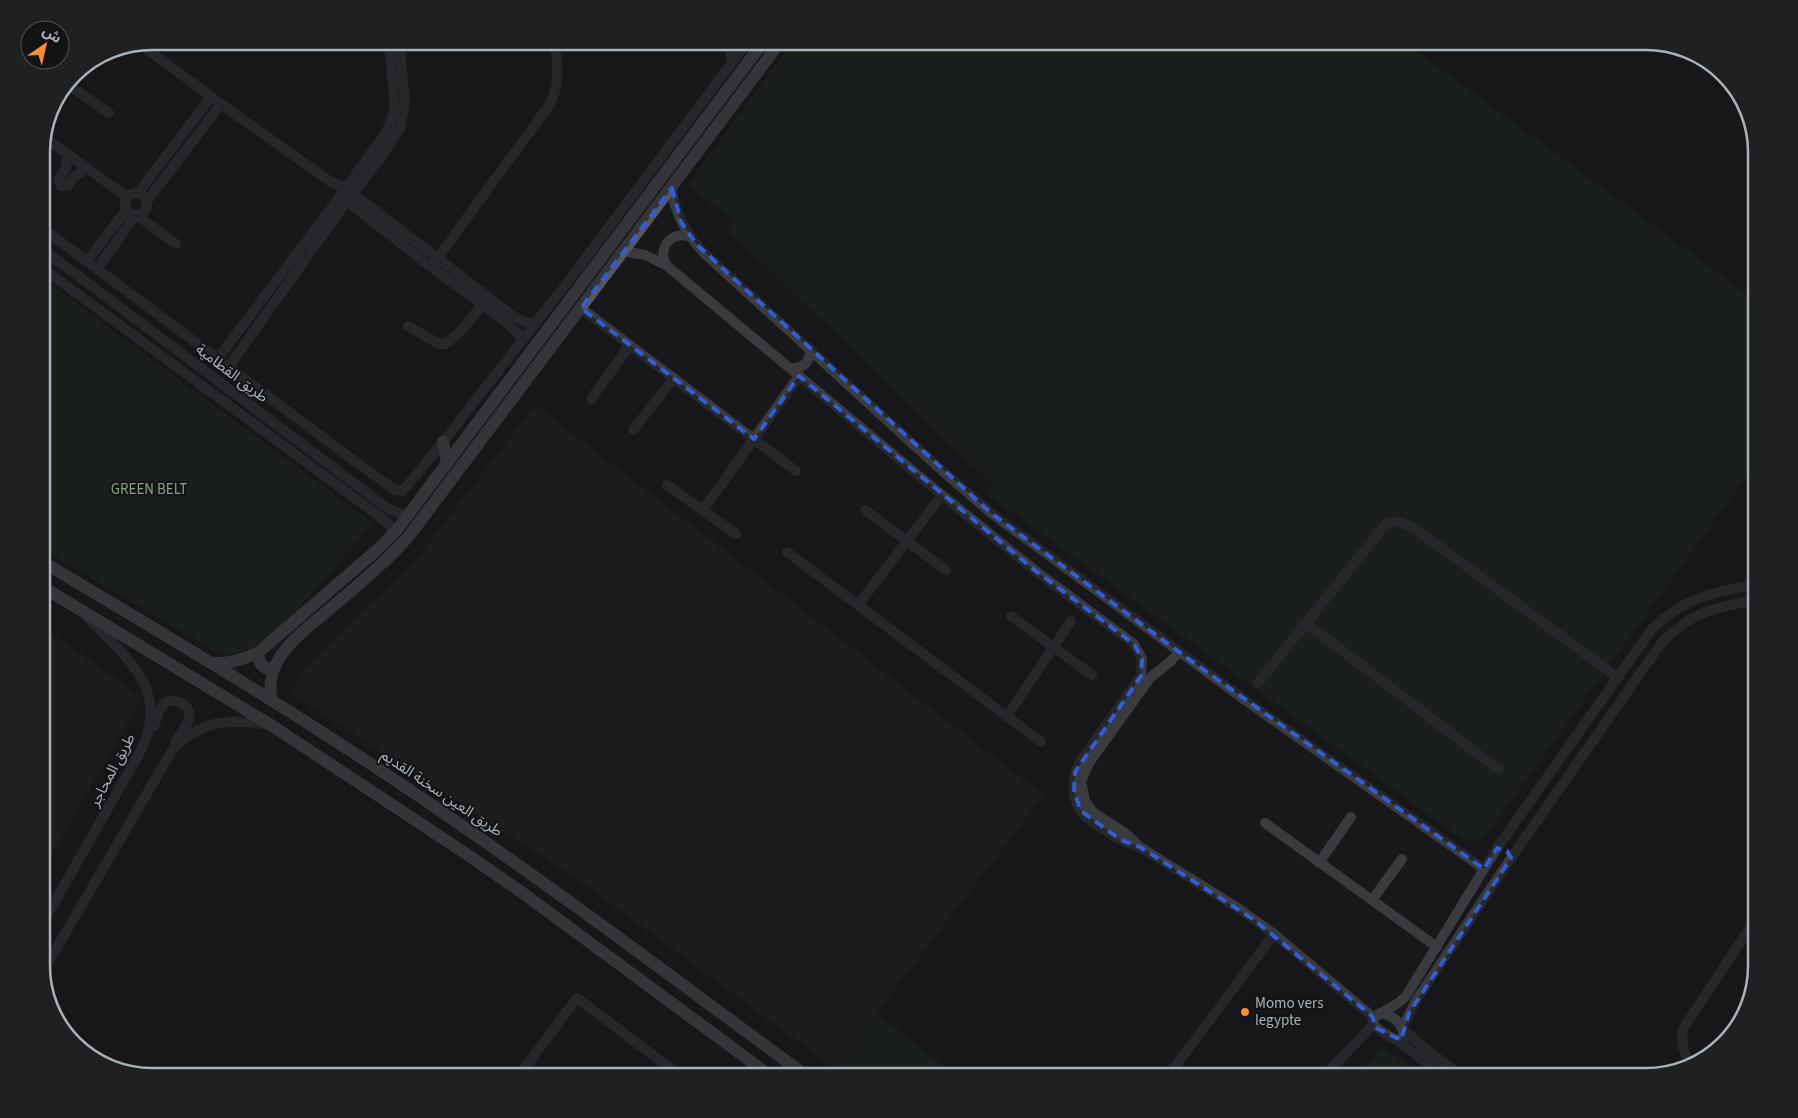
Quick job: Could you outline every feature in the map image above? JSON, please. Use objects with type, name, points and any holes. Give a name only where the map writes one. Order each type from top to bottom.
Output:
[{"type":"main road","points":[[212,663],[231,662],[259,652],[378,550],[396,532],[757,50]]},
{"type":"main road","points":[[271,699],[270,689],[274,668],[285,650],[386,560],[409,536],[774,50]]},
{"type":"main road","points":[[443,442],[447,464]]},
{"type":"main road","name":"طريق العين سخنة القديم","points":[[50,566],[271,699],[437,808],[501,852],[796,1068]]},
{"type":"main road","points":[[50,591],[271,725],[520,891],[760,1068]]},
{"type":"main road","points":[[259,652],[261,666],[274,668]]},
{"type":"street","points":[[148,50],[331,182],[434,263],[523,338]]},
{"type":"street","points":[[392,50],[397,67]]},
{"type":"street","points":[[229,366],[347,195],[386,131],[395,108],[398,50]]},
{"type":"street","points":[[434,263],[550,104],[556,91],[558,79],[556,50]]},
{"type":"street","points":[[730,50],[732,62]]},
{"type":"street","points":[[50,233],[352,459],[399,491],[406,488],[534,325],[741,50]]},
{"type":"street","points":[[73,88],[109,113]]},
{"type":"street","points":[[138,193],[211,97]]},
{"type":"street","points":[[87,261],[133,214],[146,210],[147,201],[221,104]]},
{"type":"street","points":[[51,142],[127,197]]},
{"type":"street","points":[[67,154],[66,168],[59,180],[61,186],[68,186],[73,178],[87,168]]},
{"type":"street","points":[[672,188],[677,214],[691,237],[704,253],[949,477],[991,513],[1179,652],[1484,869]]},
{"type":"street","points":[[147,201],[138,193],[133,193],[124,202],[133,214],[176,244]]},
{"type":"street","points":[[218,358],[347,195]]},
{"type":"street","points":[[96,269],[133,214]]},
{"type":"street","points":[[666,265],[663,252],[666,243],[677,236],[691,237]]},
{"type":"street","points":[[624,251],[646,255],[666,265],[1037,572],[1134,644],[1140,654],[1143,665],[1138,682],[1078,766],[1073,786],[1078,805],[1085,817],[1120,840],[1140,847]]},
{"type":"street","name":"طريق القطامية","points":[[50,254],[387,508],[408,516]]},
{"type":"street","points":[[434,263],[513,316],[523,322],[534,325]]},
{"type":"street","name":"طريق القطامية","points":[[50,273],[380,516],[396,532]]},
{"type":"street","points":[[76,293],[86,281]]},
{"type":"street","points":[[408,326],[439,344],[445,344],[460,332],[482,305]]},
{"type":"street","points":[[581,308],[796,471]]},
{"type":"street","points":[[591,399],[630,345]]},
{"type":"street","points":[[790,368],[798,368],[805,364],[810,357],[809,348]]},
{"type":"street","points":[[703,510],[799,376]]},
{"type":"street","points":[[633,430],[674,378]]},
{"type":"street","points":[[341,473],[352,459]]},
{"type":"street","points":[[668,484],[736,534]]},
{"type":"street","points":[[858,605],[942,495]]},
{"type":"street","points":[[866,510],[946,570]]},
{"type":"street","points":[[1258,683],[1385,525],[1392,521],[1398,521],[1414,528],[1617,677]]},
{"type":"street","points":[[787,552],[1041,742]]},
{"type":"street","points":[[1331,1068],[1376,1019],[1406,996],[1497,848],[1652,629],[1677,608],[1706,594],[1748,586]]},
{"type":"street","points":[[1396,1040],[1399,1041],[1403,1038],[1403,1028],[1417,1000],[1511,858],[1662,642],[1676,627],[1693,616],[1712,609],[1748,602]]},
{"type":"street","name":"طريق المحاجر","points":[[50,912],[146,740],[151,716],[148,691],[143,679],[132,663],[78,608]]},
{"type":"street","points":[[1011,616],[1092,676]]},
{"type":"street","points":[[1007,716],[1071,621]]},
{"type":"street","points":[[1306,623],[1498,769]]},
{"type":"street","points":[[1179,652],[1172,661],[1155,673],[1089,763],[1082,782],[1085,801],[1093,812],[1125,833],[1140,847],[1238,908],[1274,934],[1376,1019],[1396,1040],[1434,1068]]},
{"type":"street","points":[[1143,665],[1155,673]]},
{"type":"street","points":[[50,959],[189,721],[189,710],[182,702],[171,700],[162,706],[146,740]]},
{"type":"street","points":[[168,756],[186,737],[210,725],[240,722],[271,725]]},
{"type":"street","points":[[1319,863],[1351,818]]},
{"type":"street","points":[[1265,823],[1437,947]]},
{"type":"street","points":[[1497,848],[1504,849],[1511,858]]},
{"type":"street","points":[[1372,900],[1402,859]]},
{"type":"street","points":[[1479,880],[1482,886],[1486,888],[1493,886]]},
{"type":"street","points":[[1687,1059],[1681,1042],[1683,1029],[1689,1017],[1748,930]]},
{"type":"street","points":[[1174,1068],[1274,934]]},
{"type":"street","points":[[525,1068],[577,998],[670,1068]]},
{"type":"street","points":[[1376,1019],[1390,1015],[1424,1048],[1451,1068]]},
{"type":"highlighted area","points":[[672,188],[681,222],[697,245],[991,513],[1190,660],[1484,869],[1497,848],[1507,851],[1511,858],[1409,1013],[1401,1040],[1376,1028],[1372,1016],[1253,919],[1140,847],[1121,840],[1081,811],[1074,792],[1075,772],[1141,676],[1142,659],[1134,644],[1037,572],[799,376],[754,439],[581,308]]},
{"type":"shaded area","points":[[535,405],[1044,795],[834,1068],[580,881],[290,693],[303,670],[422,552]]},
{"type":"shaded area","points":[[50,632],[142,697],[50,858]]},
{"type":"green space","points":[[786,50],[1415,50],[1748,295],[1748,474],[1482,841],[1465,841],[987,494],[994,486],[728,230],[735,220],[687,185]]},
{"type":"green space","name":"GREEN BELT","points":[[50,284],[373,523],[275,636],[241,652],[218,653],[50,553]]},
{"type":"green space","points":[[876,1013],[945,1068],[834,1068]]},
{"type":"green space","points":[[1382,1047],[1413,1068],[1363,1068]]},
{"type":"place","name":"Momo vers legypte","points":[[1245,1012]]}]
